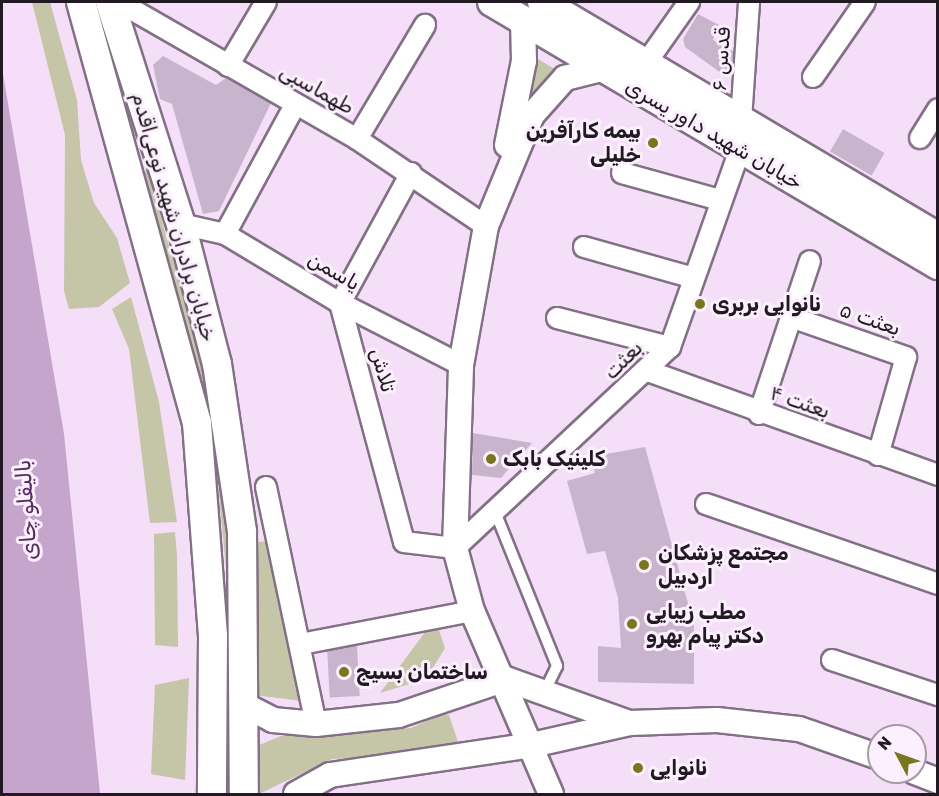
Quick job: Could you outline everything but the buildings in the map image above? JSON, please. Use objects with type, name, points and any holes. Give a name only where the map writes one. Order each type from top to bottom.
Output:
[{"type":"main road","name":"خیابان برادران شهید نوعی‌اقدم","points":[[81,2],[127,159],[197,423],[211,590],[212,795]]},
{"type":"main road","name":"خیابان برادران شهید نوعی‌اقدم","points":[[110,2],[155,150],[181,224],[217,364],[242,532],[244,795]]},
{"type":"main road","name":"خیابان شهید داور یسری","points":[[492,2],[532,8],[646,63],[938,237]]},
{"type":"main road","name":"خیابان شهید داور یسری","points":[[532,8],[601,69],[938,265]]},
{"type":"main road","points":[[127,159],[155,150]]},
{"type":"street","name":"طهماسبی","points":[[119,2],[489,217]]},
{"type":"street","points":[[228,66],[266,2]]},
{"type":"street","points":[[646,63],[689,2]]},
{"type":"street","name":"قدس ۶","points":[[741,120],[749,2]]},
{"type":"street","points":[[813,77],[865,2]]},
{"type":"street","points":[[532,8],[518,99],[489,217],[461,365],[455,548],[472,612],[506,680],[551,795]]},
{"type":"street","points":[[357,139],[425,25]]},
{"type":"street","points":[[489,217],[532,115],[550,90],[583,70],[601,69]]},
{"type":"street","points":[[225,234],[295,105]]},
{"type":"street","points":[[920,138],[938,109]]},
{"type":"street","name":"بعثت","points":[[455,548],[496,514],[648,371],[669,347],[690,277],[740,149]]},
{"type":"street","points":[[340,303],[411,173]]},
{"type":"street","points":[[622,173],[720,200]]},
{"type":"street","name":"یاسمن","points":[[181,224],[225,234],[340,303],[461,365]]},
{"type":"street","points":[[584,247],[690,277]]},
{"type":"street","points":[[759,414],[810,261]]},
{"type":"street","name":"تلاش","points":[[340,303],[404,542],[455,548]]},
{"type":"street","name":"بعثت ۵","points":[[791,317],[906,357],[878,455]]},
{"type":"street","points":[[557,318],[669,347]]},
{"type":"street","name":"بعثت ۴","points":[[648,371],[759,414],[938,476]]},
{"type":"street","points":[[266,487],[301,644],[316,724]]},
{"type":"street","points":[[706,504],[938,584]]},
{"type":"street","points":[[301,644],[472,612]]},
{"type":"street","points":[[832,660],[938,695]]},
{"type":"street","points":[[244,705],[273,720],[316,724],[399,715],[506,680],[630,723]]},
{"type":"street","points":[[296,795],[330,775],[532,745],[630,723],[717,720],[799,729],[867,753]]},
{"type":"street","points":[[936,795],[938,783]]},
{"type":"lane","points":[[496,514],[557,666],[544,693]]},
{"type":"green space","points":[[32,2],[50,2],[77,100],[81,160],[94,203],[117,238],[130,283],[99,307],[69,309],[64,291],[65,135]]},
{"type":"green space","points":[[538,59],[558,71],[534,96],[521,124]]},
{"type":"green space","points":[[147,168],[219,422],[233,579],[235,794],[228,794],[227,579],[212,421],[144,175]]},
{"type":"green space","points":[[131,297],[159,402],[177,522],[150,523],[129,349],[112,309]]},
{"type":"green space","points":[[175,532],[178,647],[155,645],[154,534]]},
{"type":"green space","points":[[271,540],[302,701],[253,695],[254,543]]},
{"type":"green space","points":[[438,627],[445,648],[426,679],[380,693],[428,628]]},
{"type":"green space","points":[[189,678],[185,780],[151,774],[155,685]]},
{"type":"green space","points":[[443,714],[449,715],[462,754],[332,759],[259,794],[257,746],[281,736],[411,728]]},
{"type":"water","name":"بالیقلو چای","points":[[2,68],[64,434],[100,794],[2,794]]},
{"type":"place","name":"بیمه کارآفرین خلیلی","points":[[653,143]]},
{"type":"place","name":"نانوایی بربری","points":[[700,304]]},
{"type":"place","name":"کلینیک بابک","points":[[491,459]]},
{"type":"place","name":"مجتمع پزشکان اردبیل","points":[[644,565]]},
{"type":"place","name":"مطب زیبایی دکتر پیام بهرو","points":[[632,624]]},
{"type":"place","name":"ساختمان بسیج","points":[[344,672]]},
{"type":"place","name":"نانوایی","points":[[638,768]]}]
